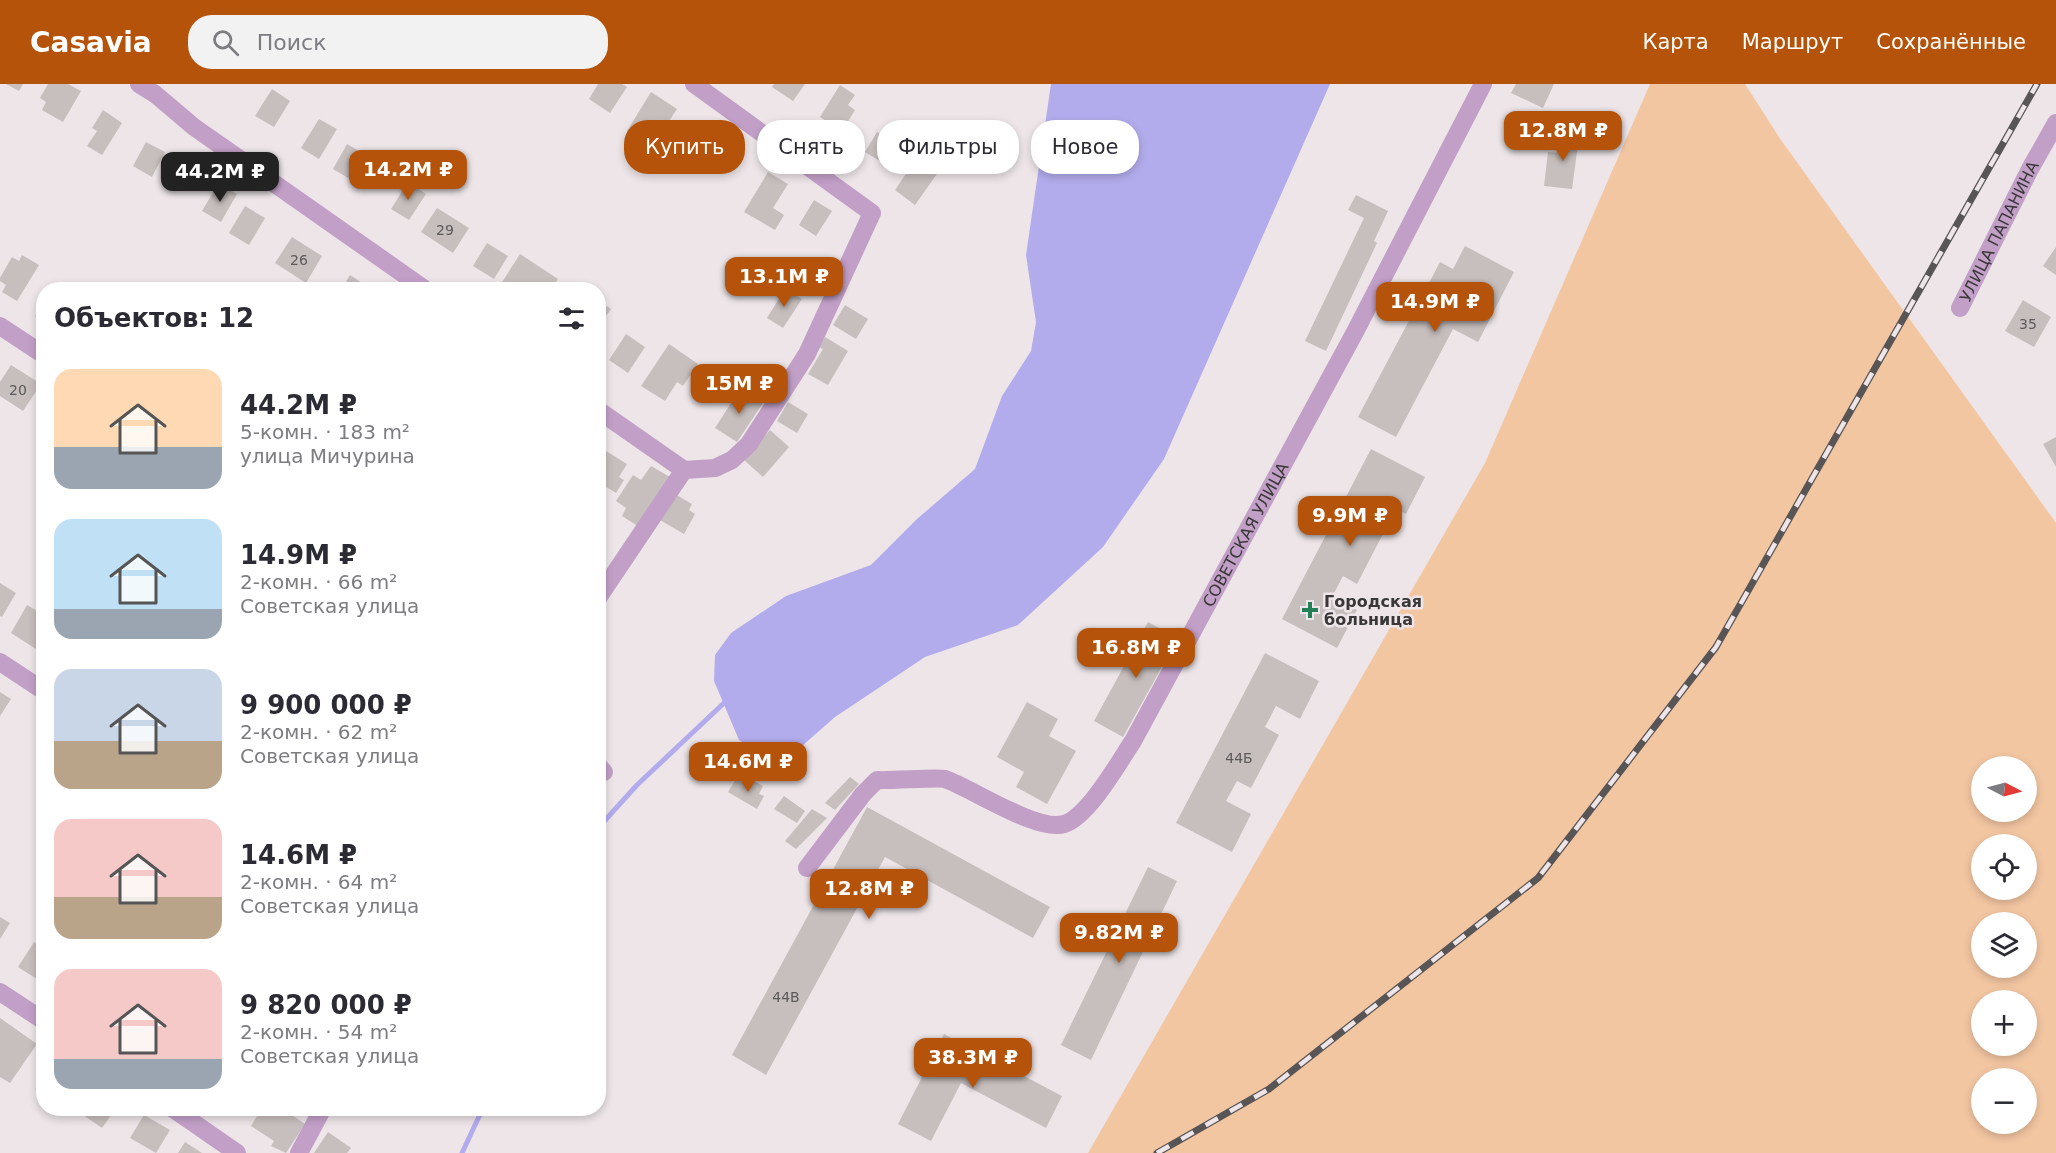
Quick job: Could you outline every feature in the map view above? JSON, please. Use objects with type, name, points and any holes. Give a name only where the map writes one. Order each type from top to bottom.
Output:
[{"type":"street","points":[[140,84],[158,89],[194,127],[415,282]]},
{"type":"street","points":[[606,416],[684,470],[715,468],[732,460],[748,444],[807,354],[872,213],[694,84]]},
{"type":"street","name":"СОВЕТСКАЯ УЛИЦА","points":[[807,868],[863,794],[877,780],[902,782],[943,778],[1020,815],[1052,826],[1066,824],[1095,799],[1133,741],[1355,332],[1483,84]]},
{"type":"street","name":"УЛИЦА ПАПАНИНА","points":[[1960,308],[2056,123]]},
{"type":"street","points":[[0,326],[36,350]]},
{"type":"street","points":[[606,586],[684,470]]},
{"type":"street","points":[[0,662],[36,686]]},
{"type":"street","points":[[0,992],[36,1016]]},
{"type":"street","points":[[184,1116],[237,1153]]},
{"type":"street","points":[[299,1153],[318,1116]]},
{"type":"shaded area","points":[[1051,84],[1330,84],[1164,459],[1103,547],[1018,625],[925,657],[835,717],[786,760],[768,759],[739,740],[714,681],[715,655],[731,633],[786,596],[871,565],[917,519],[975,469],[1002,396],[1031,351],[1036,322],[1026,255],[1038,174],[1139,174],[1139,120],[1046,120]]},
{"type":"shaded area","points":[[1650,84],[1745,84],[1781,140],[2056,523],[2056,1153],[1088,1153],[1485,463]]},
{"type":"building","points":[[6,84],[23,84],[19,91]]},
{"type":"building","points":[[48,84],[68,84],[81,91],[63,122],[42,110],[46,102],[40,98]]},
{"type":"building","points":[[598,84],[622,84],[627,87],[610,113],[589,99]]},
{"type":"building","points":[[774,84],[805,84],[793,101],[772,87]]},
{"type":"building","points":[[1516,84],[1554,84],[1543,108],[1511,93]]},
{"type":"building","points":[[840,85],[855,95],[848,105],[855,110],[849,120],[825,120],[820,117]]},
{"type":"building","points":[[272,89],[290,101],[274,127],[255,116]]},
{"type":"building","points":[[651,92],[677,109],[670,120],[634,120]]},
{"type":"building","points":[[103,110],[122,123],[102,155],[87,146],[97,131],[92,128]]},
{"type":"building","points":[[319,119],[337,129],[319,159],[301,148]]},
{"type":"building","points":[[1564,128],[1580,130],[1572,189],[1544,186],[1548,152],[1561,153]]},
{"type":"building","points":[[877,132],[877,159],[865,152]]},
{"type":"building","points":[[146,142],[165,152],[152,177],[133,166]]},
{"type":"building","points":[[347,144],[380,163],[365,188],[333,169]]},
{"type":"building","points":[[767,174],[771,174],[788,184],[773,208],[784,215],[775,230],[744,212]]},
{"type":"building","points":[[906,174],[937,174],[915,205],[895,190]]},
{"type":"building","points":[[408,182],[426,194],[409,220],[391,209]]},
{"type":"building","points":[[218,184],[237,194],[221,222],[202,211]]},
{"type":"building","points":[[1356,195],[1388,211],[1374,241],[1377,243],[1326,351],[1305,341],[1364,218],[1348,210]]},
{"type":"building","points":[[814,200],[832,211],[816,236],[799,225]]},
{"type":"building","points":[[245,206],[265,218],[249,245],[229,233]]},
{"type":"building","points":[[437,208],[469,228],[453,253],[421,232]]},
{"type":"building","points":[[292,237],[322,256],[307,282],[275,263]]},
{"type":"building","points":[[487,243],[508,256],[494,279],[473,266]]},
{"type":"building","points":[[1465,246],[1514,272],[1478,342],[1453,329],[1396,437],[1358,417],[1440,262],[1453,269]]},
{"type":"building","points":[[2056,247],[2056,275],[2043,266]]},
{"type":"building","points":[[520,254],[558,279],[556,282],[502,282]]},
{"type":"building","points":[[22,255],[39,265],[17,301],[2,292],[6,285],[0,281],[0,278],[12,257],[19,261]]},
{"type":"building","points":[[350,275],[361,282],[346,282]]},
{"type":"building","points":[[785,289],[802,299],[783,328],[767,318]]},
{"type":"building","points":[[2023,300],[2051,317],[2034,347],[2005,331]]},
{"type":"building","points":[[845,305],[868,319],[856,339],[833,325]]},
{"type":"building","points":[[606,306],[611,309],[606,316]]},
{"type":"building","points":[[626,334],[645,347],[628,373],[609,360]]},
{"type":"building","points":[[825,337],[848,351],[828,385],[808,374],[823,349],[819,347]]},
{"type":"building","points":[[669,344],[698,364],[683,386],[677,382],[665,401],[641,386]]},
{"type":"building","points":[[11,365],[36,381],[36,392],[23,411],[0,396],[0,382]]},
{"type":"building","points":[[740,389],[763,403],[737,442],[715,428]]},
{"type":"building","points":[[788,402],[808,414],[797,433],[777,421]]},
{"type":"building","points":[[770,430],[789,447],[763,477],[744,460]]},
{"type":"building","points":[[2056,437],[2056,467],[2043,444]]},
{"type":"building","points":[[1371,449],[1425,477],[1406,514],[1382,502],[1371,523],[1385,530],[1357,584],[1343,576],[1332,597],[1357,610],[1337,648],[1282,619]]},
{"type":"building","points":[[606,451],[627,464],[619,477],[624,480],[616,493],[606,487]]},
{"type":"building","points":[[651,466],[670,477],[639,527],[622,516],[626,508],[616,501],[633,475],[641,480]]},
{"type":"building","points":[[675,494],[692,504],[689,510],[695,514],[684,534],[660,520]]},
{"type":"building","points":[[0,583],[16,593],[2,617],[0,616]]},
{"type":"building","points":[[27,605],[36,610],[36,649],[11,633]]},
{"type":"building","points":[[1148,622],[1178,638],[1123,737],[1094,721]]},
{"type":"building","points":[[1265,653],[1319,681],[1300,719],[1276,706],[1265,727],[1279,735],[1251,788],[1237,781],[1226,801],[1251,814],[1232,852],[1176,823]]},
{"type":"building","points":[[0,692],[11,699],[0,716]]},
{"type":"building","points":[[1027,702],[1058,719],[1049,736],[1076,751],[1047,804],[1016,787],[1024,772],[997,757]]},
{"type":"building","points":[[850,777],[859,784],[835,810],[825,803]]},
{"type":"building","points":[[736,779],[748,786],[752,780],[763,786],[759,794],[764,796],[757,809],[728,792]]},
{"type":"building","points":[[784,796],[805,811],[797,823],[774,809]]},
{"type":"building","points":[[867,807],[1050,907],[1033,938],[885,857],[766,1075],[732,1055]]},
{"type":"building","points":[[812,809],[827,818],[796,849],[785,841]]},
{"type":"building","points":[[1148,867],[1177,881],[1091,1060],[1061,1045]]},
{"type":"building","points":[[0,917],[10,923],[0,939]]},
{"type":"building","points":[[34,942],[36,943],[36,978],[18,967]]},
{"type":"building","points":[[0,1018],[36,1045],[10,1083],[0,1077]]},
{"type":"building","points":[[944,1034],[1062,1096],[1046,1128],[961,1083],[931,1141],[898,1124]]},
{"type":"building","points":[[85,1116],[110,1116],[102,1128]]},
{"type":"building","points":[[143,1116],[170,1130],[156,1153],[130,1138]]},
{"type":"building","points":[[257,1116],[294,1116],[305,1124],[286,1153],[271,1146],[274,1141],[251,1126]]},
{"type":"building","points":[[328,1132],[351,1148],[347,1153],[314,1153]]},
{"type":"building","points":[[185,1142],[202,1153],[178,1153]]},
{"type":"waterway","points":[[606,819],[637,785],[724,703]]},
{"type":"waterway","points":[[462,1153],[479,1116]]},
{"type":"railway","points":[[1157,1153],[1269,1089],[1538,878],[1716,647],[2037,84]]},
{"type":"place","name":"Городская больница","points":[[1310,610]]}]
